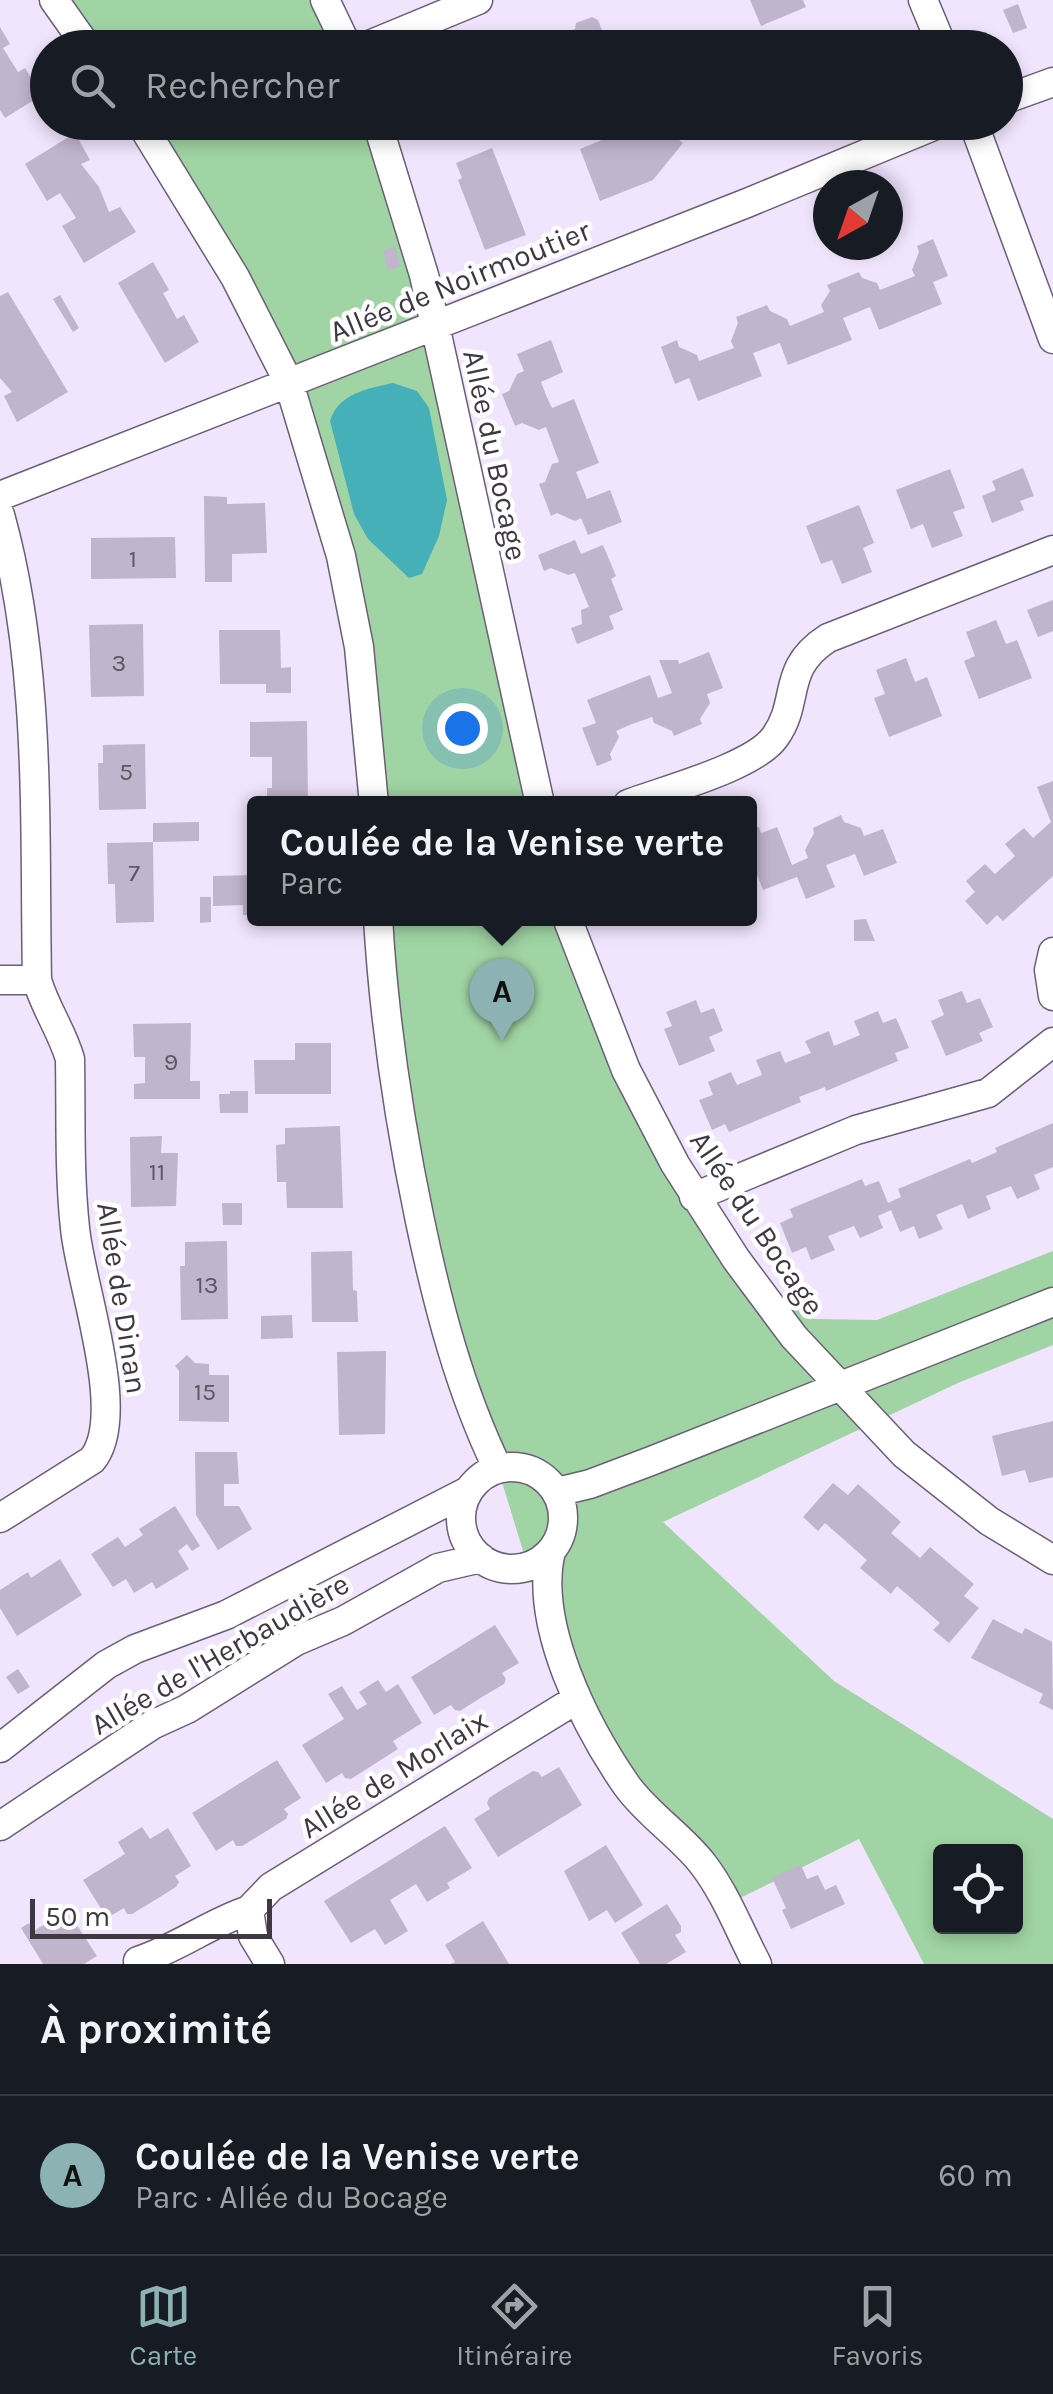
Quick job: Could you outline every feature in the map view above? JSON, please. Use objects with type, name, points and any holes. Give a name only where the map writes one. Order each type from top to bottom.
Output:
[{"type":"street","points":[[54,0],[75,30]]},
{"type":"street","points":[[325,0],[339,30]]},
{"type":"street","points":[[406,30],[478,0]]},
{"type":"street","points":[[923,0],[936,30]]},
{"type":"street","points":[[1023,93],[1053,82]]},
{"type":"street","points":[[151,140],[235,277],[289,383],[337,542],[352,610],[373,796]]},
{"type":"street","name":"Allée du Bocage","points":[[383,140],[424,275],[538,796]]},
{"type":"street","name":"Allée de Noirmoutier","points":[[0,496],[898,140]]},
{"type":"street","points":[[981,140],[1053,339]]},
{"type":"street","name":"Allée de Dinan","points":[[0,514],[21,605],[29,664],[36,980],[70,1059],[75,1228],[107,1410],[102,1446],[92,1460],[0,1518]]},
{"type":"street","points":[[648,796],[761,752],[781,728],[802,661],[828,638],[1053,550]]},
{"type":"street","points":[[379,926],[401,1131],[432,1278],[476,1424],[498,1469]]},
{"type":"street","name":"Allée du Bocage","points":[[570,926],[626,1070],[694,1197],[794,1337],[904,1454],[942,1486],[1053,1560]]},
{"type":"street","points":[[1053,952],[1049,970],[1053,996]]},
{"type":"street","points":[[0,980],[36,980]]},
{"type":"street","points":[[694,1197],[856,1130],[988,1093],[1053,1042]]},
{"type":"street","points":[[557,1492],[590,1484],[1053,1302]]},
{"type":"street","points":[[554,1628],[508,1569],[480,1558],[470,1547],[462,1526],[468,1491],[478,1479],[498,1469],[529,1470],[545,1478],[557,1492],[564,1521],[551,1551],[546,1593],[577,1699],[628,1788],[703,1864],[757,1964]]},
{"type":"street","name":"Allée de l'Herbaudière","points":[[0,1748],[106,1665],[135,1648],[226,1615],[468,1491]]},
{"type":"street","points":[[1021,1541],[1053,1534]]},
{"type":"street","points":[[508,1569],[528,1566],[551,1551]]},
{"type":"street","name":"Allée de l'Herbaudière","points":[[0,1826],[152,1725],[186,1709],[296,1641],[343,1621],[438,1568],[480,1558]]},
{"type":"street","name":"Allée de Morlaix","points":[[138,1961],[165,1952],[223,1919],[249,1910],[271,1887],[577,1699]]},
{"type":"street","points":[[249,1910],[253,1936],[270,1964]]},
{"type":"shaded area","points":[[54,0],[325,0],[340,30],[76,30]]},
{"type":"shaded area","points":[[149,140],[381,140],[538,796],[374,796],[374,777],[306,441]]},
{"type":"shaded area","points":[[393,383],[417,391],[429,408],[447,500],[439,536],[422,574],[409,578],[368,539],[354,514],[330,421],[347,398]]},
{"type":"shaded area","points":[[379,926],[570,926],[587,975],[736,1259],[814,1319],[877,1320],[1053,1251],[1053,1345],[960,1382],[663,1522],[834,1681],[1053,1819],[1053,1964],[924,1964],[859,1839],[726,1905],[628,1788],[528,1567],[498,1469],[457,1365]]},
{"type":"building","points":[[750,0],[803,0],[806,7],[761,26]]},
{"type":"building","points":[[1018,4],[1027,28],[1012,30],[1003,10]]},
{"type":"building","points":[[592,17],[602,30],[573,30],[576,23]]},
{"type":"building","points":[[0,27],[10,44],[3,48],[18,72],[25,68],[30,76],[30,102],[5,118],[0,110]]},
{"type":"building","points":[[64,140],[79,140],[90,160],[81,164],[99,187],[109,212],[120,207],[136,232],[84,263],[62,226],[76,218],[60,193],[47,201],[25,164]]},
{"type":"building","points":[[602,140],[683,143],[653,180],[600,201],[580,149]]},
{"type":"building","points":[[492,148],[526,235],[485,250],[458,180],[462,178],[456,163]]},
{"type":"building","points":[[933,239],[948,276],[933,282],[942,304],[879,330],[870,307],[843,318],[852,340],[788,365],[780,343],[753,353],[762,376],[698,401],[689,378],[675,384],[661,347],[677,340],[679,347],[697,355],[699,361],[734,348],[731,341],[738,323],[736,317],[767,305],[770,311],[787,319],[790,326],[824,312],[821,305],[830,291],[827,285],[859,272],[862,278],[877,283],[880,290],[915,276],[912,270],[919,252],[917,246]]},
{"type":"building","points":[[395,247],[400,267],[388,270],[383,250]]},
{"type":"building","points":[[153,262],[169,290],[163,293],[177,319],[184,315],[199,342],[165,363],[118,283]]},
{"type":"building","points":[[8,292],[68,392],[17,422],[4,396],[12,392],[0,378],[0,296]]},
{"type":"building","points":[[60,295],[79,328],[73,332],[53,299]]},
{"type":"building","points":[[551,340],[563,372],[541,382],[546,395],[552,408],[574,399],[599,463],[576,472],[587,499],[610,490],[622,522],[588,535],[581,518],[575,521],[557,513],[551,516],[539,484],[545,482],[552,464],[559,462],[546,427],[539,430],[522,423],[515,426],[502,394],[524,371],[517,354]]},
{"type":"building","points":[[1023,468],[1034,496],[1020,501],[1024,510],[992,523],[982,496],[996,490],[992,481]]},
{"type":"building","points":[[950,469],[965,508],[953,512],[963,536],[932,548],[923,524],[911,529],[896,490]]},
{"type":"building","points":[[204,496],[227,497],[227,504],[265,503],[267,553],[232,554],[232,582],[205,582]]},
{"type":"building","points":[[859,505],[874,543],[863,548],[872,572],[842,584],[832,560],[821,564],[806,526]]},
{"type":"building","points":[[175,537],[176,578],[91,579],[91,538]]},
{"type":"building","points":[[575,540],[581,554],[603,545],[616,576],[611,579],[623,610],[609,616],[614,629],[577,644],[571,628],[582,624],[581,610],[589,607],[575,573],[568,575],[551,568],[544,571],[538,555]]},
{"type":"building","points":[[1053,600],[1053,631],[1038,637],[1027,610]]},
{"type":"building","points":[[996,620],[1006,644],[1017,640],[1032,678],[979,699],[964,661],[975,656],[966,632]]},
{"type":"building","points":[[143,624],[144,696],[91,697],[89,625]]},
{"type":"building","points":[[219,630],[280,630],[281,668],[291,667],[291,693],[266,693],[266,684],[220,684]]},
{"type":"building","points":[[709,652],[723,688],[707,694],[710,703],[700,719],[702,724],[674,736],[672,731],[654,723],[652,717],[632,724],[616,731],[619,737],[610,754],[612,760],[597,766],[582,728],[596,723],[587,700],[650,675],[658,698],[672,693],[659,660],[678,660],[679,664]]},
{"type":"building","points":[[906,658],[915,682],[927,677],[942,716],[889,737],[874,698],[885,694],[876,670]]},
{"type":"building","points":[[307,721],[308,796],[267,796],[267,788],[272,788],[272,757],[250,757],[250,722]]},
{"type":"building","points":[[145,744],[146,809],[99,810],[98,763],[103,763],[103,745]]},
{"type":"building","points":[[1053,781],[1053,876],[1003,921],[997,915],[987,925],[965,901],[975,892],[966,881],[985,864],[995,874],[1015,856],[1005,844],[1024,828],[1033,838],[1051,822],[1037,787]]},
{"type":"building","points":[[841,815],[844,822],[861,828],[864,836],[883,829],[897,863],[864,876],[855,854],[826,865],[835,887],[806,899],[797,877],[763,890],[757,875],[757,826],[761,833],[777,827],[792,865],[808,858],[805,850],[813,828]]},
{"type":"building","points":[[199,822],[199,841],[153,842],[153,823]]},
{"type":"building","points":[[153,842],[154,922],[116,923],[115,884],[108,884],[107,843]]},
{"type":"building","points":[[247,875],[247,915],[243,915],[243,905],[213,906],[213,876]]},
{"type":"building","points":[[200,897],[211,897],[211,922],[200,923]]},
{"type":"building","points":[[866,919],[875,941],[854,941],[854,920]]},
{"type":"building","points":[[962,991],[967,1003],[980,998],[993,1027],[979,1033],[983,1041],[946,1056],[931,1021],[944,1015],[938,1000]]},
{"type":"building","points":[[696,1000],[701,1013],[714,1008],[723,1031],[709,1037],[715,1051],[679,1066],[664,1029],[672,1026],[666,1012]]},
{"type":"building","points":[[878,1011],[883,1023],[896,1018],[909,1048],[895,1053],[898,1061],[826,1091],[825,1087],[799,1097],[801,1102],[729,1132],[725,1124],[712,1130],[699,1100],[713,1095],[708,1082],[731,1072],[737,1085],[762,1075],[756,1060],[780,1051],[785,1063],[811,1053],[805,1041],[829,1031],[834,1046],[860,1035],[854,1021]]},
{"type":"building","points":[[191,1023],[190,1081],[200,1081],[200,1099],[134,1099],[134,1084],[145,1083],[145,1057],[134,1057],[133,1024]]},
{"type":"building","points":[[295,1043],[331,1043],[331,1094],[255,1094],[254,1060],[295,1060]]},
{"type":"building","points":[[248,1091],[248,1113],[220,1113],[219,1094]]},
{"type":"building","points":[[1053,1123],[1053,1167],[1034,1175],[1040,1189],[1017,1199],[1011,1186],[986,1196],[991,1209],[968,1219],[962,1204],[936,1215],[943,1229],[919,1239],[914,1226],[900,1232],[891,1210],[878,1216],[883,1228],[860,1238],[854,1226],[828,1236],[835,1250],[811,1260],[806,1247],[792,1253],[780,1223],[793,1217],[790,1209],[862,1179],[865,1186],[879,1181],[888,1203],[901,1197],[898,1189],[970,1159],[972,1163],[997,1152],[995,1148]]},
{"type":"building","points":[[340,1126],[343,1208],[287,1208],[286,1182],[277,1182],[276,1145],[285,1144],[285,1128]]},
{"type":"building","points":[[162,1136],[161,1153],[178,1153],[176,1206],[131,1207],[130,1137]]},
{"type":"building","points":[[222,1203],[242,1203],[242,1225],[223,1225]]},
{"type":"building","points":[[227,1241],[228,1319],[181,1320],[180,1266],[185,1266],[185,1242]]},
{"type":"building","points":[[352,1251],[358,1322],[312,1322],[311,1252]]},
{"type":"building","points":[[292,1315],[293,1338],[261,1339],[261,1316]]},
{"type":"building","points":[[386,1351],[385,1434],[339,1435],[337,1352]]},
{"type":"building","points":[[187,1355],[195,1363],[209,1364],[209,1375],[229,1375],[229,1422],[179,1421],[179,1371],[175,1366]]},
{"type":"building","points":[[1053,1421],[1053,1477],[1029,1483],[1025,1470],[1002,1476],[992,1436]]},
{"type":"building","points":[[195,1452],[237,1452],[239,1484],[224,1484],[224,1506],[239,1506],[252,1529],[218,1550],[196,1515]]},
{"type":"building","points":[[833,1483],[848,1495],[858,1484],[901,1522],[891,1533],[920,1558],[930,1547],[974,1584],[964,1596],[979,1608],[949,1643],[933,1630],[940,1623],[897,1586],[891,1594],[860,1568],[867,1560],[825,1523],[818,1531],[803,1517]]},
{"type":"building","points":[[175,1506],[200,1546],[192,1551],[187,1544],[178,1551],[189,1569],[156,1589],[152,1582],[134,1593],[126,1579],[113,1587],[91,1554],[118,1537],[125,1547],[143,1535],[139,1529]]},
{"type":"building","points":[[60,1559],[82,1595],[17,1636],[0,1608],[0,1590],[28,1572],[31,1578]]},
{"type":"building","points":[[993,1619],[1022,1634],[1025,1628],[1052,1642],[1053,1710],[1039,1703],[1043,1694],[971,1658]]},
{"type":"building","points":[[495,1625],[519,1663],[502,1673],[504,1684],[460,1711],[451,1705],[434,1715],[411,1677]]},
{"type":"building","points":[[18,1669],[30,1687],[18,1694],[6,1677]]},
{"type":"building","points":[[378,1680],[386,1692],[398,1684],[422,1723],[393,1741],[398,1749],[351,1779],[342,1773],[326,1783],[302,1745],[344,1719],[328,1694],[342,1686],[357,1710],[367,1704],[359,1692]]},
{"type":"building","points":[[277,1760],[301,1798],[284,1809],[286,1819],[242,1846],[236,1846],[233,1840],[216,1851],[192,1813]]},
{"type":"building","points":[[559,1767],[582,1805],[498,1857],[474,1819],[490,1809],[489,1798],[498,1792],[533,1771],[542,1777]]},
{"type":"building","points":[[445,1826],[472,1868],[447,1883],[450,1888],[427,1902],[416,1884],[390,1900],[408,1931],[385,1945],[375,1929],[351,1943],[324,1901]]},
{"type":"building","points":[[142,1827],[150,1839],[168,1828],[191,1866],[175,1876],[179,1882],[176,1887],[155,1900],[132,1914],[124,1908],[107,1918],[83,1880],[125,1854],[118,1842]]},
{"type":"building","points":[[606,1845],[643,1905],[615,1923],[607,1910],[589,1921],[564,1871]]},
{"type":"building","points":[[801,1865],[807,1879],[818,1875],[825,1890],[836,1885],[845,1904],[791,1929],[772,1878]]},
{"type":"building","points":[[667,1904],[681,1926],[681,1932],[675,1935],[686,1952],[666,1964],[640,1964],[621,1933]]},
{"type":"building","points":[[67,1910],[97,1956],[84,1964],[43,1964],[21,1928],[29,1923],[34,1931]]},
{"type":"building","points":[[483,1921],[509,1964],[451,1964],[455,1962],[445,1945]]},
{"type":"place","name":"Coulée de la Venise verte","points":[[502,1041]]}]
